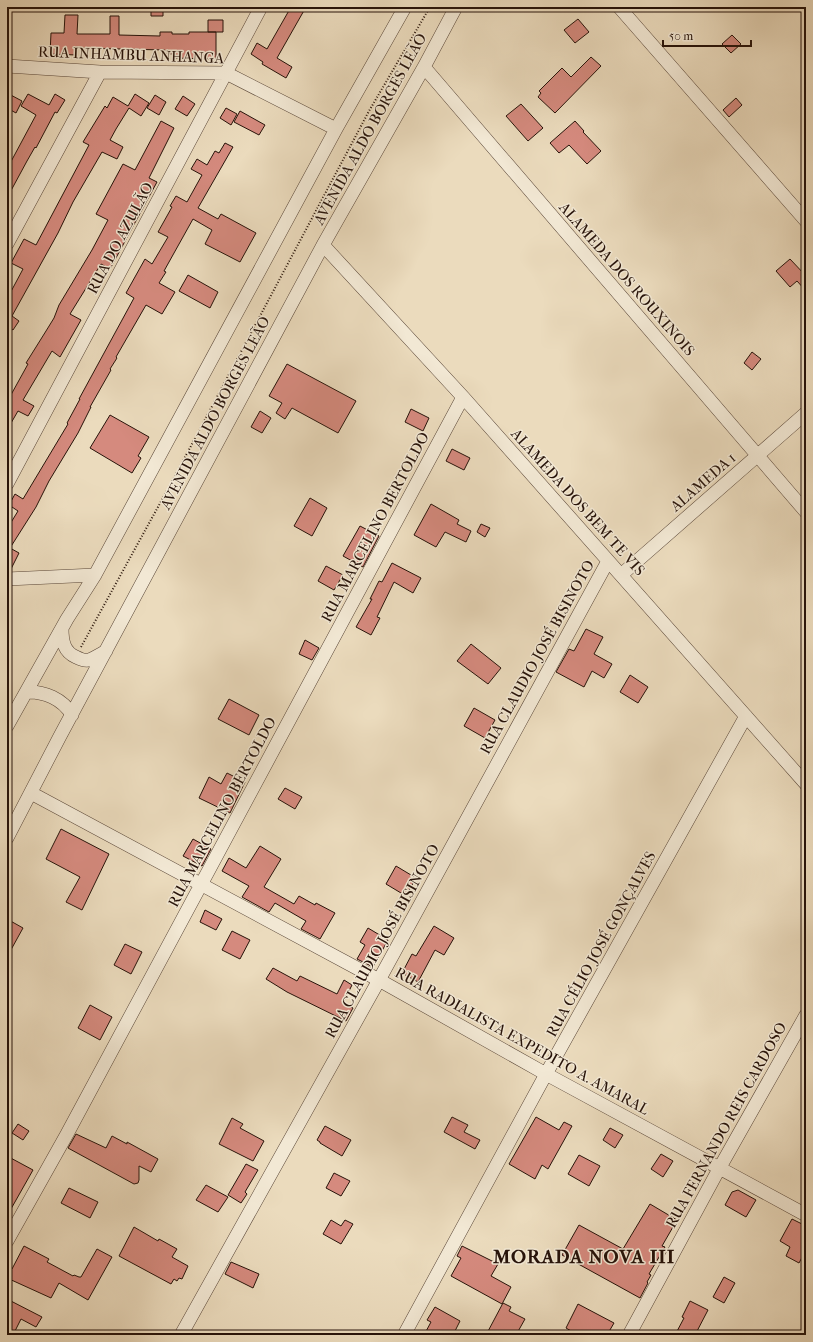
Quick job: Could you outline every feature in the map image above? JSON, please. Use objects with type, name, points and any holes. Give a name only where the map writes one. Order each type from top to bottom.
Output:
[{"type":"street","name":"RUA DO AZULÃO","points":[[7,484],[10,471],[261,7]]},
{"type":"street","name":"AVENIDA ALDO BORGES LEÃO","points":[[7,726],[62,629],[96,575],[336,128],[405,7]]},
{"type":"street","name":"AVENIDA ALDO BORGES LEÃO","points":[[7,838],[323,245],[424,67],[456,7]]},
{"type":"street","points":[[619,7],[806,221]]},
{"type":"street","name":"RUA INHAMBU ANHANGA","points":[[7,66],[100,72],[226,73],[336,128]]},
{"type":"street","name":"ALAMEDA DOS ROUXINOIS","points":[[424,67],[806,512]]},
{"type":"street","points":[[7,244],[100,72]]},
{"type":"street","name":"ALAMEDA DOS BEM TE VIS","points":[[323,245],[463,397],[806,784]]},
{"type":"street","name":"RUA MARCELINO BERTOLDO","points":[[7,1241],[67,1134],[463,397]]},
{"type":"street","name":"ALAMEDA 1","points":[[621,575],[806,413]]},
{"type":"street","name":"RUA CLAUDIO JOSÉ BISINOTO","points":[[181,1335],[379,980],[608,561]]},
{"type":"street","points":[[7,579],[96,575]]},
{"type":"street","points":[[62,629],[62,639],[65,649],[72,656],[88,660],[106,651]]},
{"type":"street","points":[[26,692],[42,692],[50,696],[68,708],[72,715]]},
{"type":"street","name":"RUA CÉLIO JOSÉ GONÇALVES","points":[[404,1335],[546,1074],[746,716]]},
{"type":"street","name":"RUA RADIALISTA EXPEDITO A. AMARAL","points":[[31,793],[379,980],[546,1074],[806,1215]]},
{"type":"street","name":"RUA FERNANDO REIS CARDOSO","points":[[629,1335],[719,1169],[806,1015]]},
{"type":"path","points":[[81,647],[175,476],[369,111],[430,7]]},
{"type":"building","points":[[151,7],[163,7],[163,16],[151,16]]},
{"type":"building","points":[[291,7],[306,7],[277,58],[292,67],[286,78],[262,64],[263,62],[251,54],[257,43],[267,49]]},
{"type":"building","points":[[65,15],[78,15],[77,34],[110,34],[110,16],[119,16],[119,35],[160,36],[160,32],[189,34],[189,32],[216,32],[216,59],[174,58],[174,54],[165,54],[165,50],[77,48],[77,55],[50,54],[51,33],[64,33]]},
{"type":"building","points":[[578,19],[589,32],[575,43],[564,30]]},
{"type":"building","points":[[208,20],[223,20],[223,32],[208,32]]},
{"type":"building","points":[[732,35],[741,44],[731,53],[722,44]]},
{"type":"building","points":[[591,57],[601,66],[555,113],[538,97],[541,93],[539,91],[562,68],[571,77]]},
{"type":"building","points":[[7,93],[22,101],[16,113],[7,108]]},
{"type":"building","points":[[28,94],[49,105],[55,94],[65,100],[57,113],[55,112],[7,198],[7,169],[36,115],[21,106]]},
{"type":"building","points":[[135,94],[149,103],[141,116],[129,108],[116,129],[110,140],[123,147],[117,159],[102,152],[73,202],[58,233],[12,316],[19,321],[13,330],[7,326],[7,299],[23,269],[11,263],[24,239],[36,245],[89,145],[83,142],[105,106],[107,108],[113,97],[128,106]]},
{"type":"building","points":[[155,95],[166,102],[159,115],[147,108]]},
{"type":"building","points":[[183,96],[195,104],[187,116],[175,109]]},
{"type":"building","points":[[736,98],[742,105],[729,117],[723,110]]},
{"type":"building","points":[[521,104],[543,128],[528,141],[506,116]]},
{"type":"building","points":[[226,108],[237,114],[231,125],[220,118]]},
{"type":"building","points":[[240,111],[265,125],[259,135],[234,122]]},
{"type":"building","points":[[161,121],[174,128],[149,178],[157,182],[110,269],[101,264],[70,314],[81,320],[60,357],[52,351],[23,400],[34,406],[28,416],[18,411],[7,430],[7,402],[28,364],[26,363],[54,318],[59,305],[108,220],[96,214],[123,164],[135,170]]},
{"type":"building","points":[[575,121],[601,151],[587,164],[569,145],[559,153],[550,143]]},
{"type":"building","points":[[225,143],[233,147],[198,208],[218,219],[221,214],[256,233],[240,262],[205,244],[212,230],[193,219],[164,271],[166,272],[159,283],[175,292],[162,314],[146,305],[116,357],[117,358],[110,369],[111,370],[90,407],[78,433],[49,481],[36,507],[10,548],[19,553],[10,571],[7,571],[7,529],[18,511],[9,505],[15,494],[23,499],[68,424],[67,423],[79,399],[134,298],[126,293],[145,259],[152,264],[168,237],[158,232],[172,207],[170,206],[176,196],[187,202],[202,175],[191,169],[197,159],[207,165],[215,151],[219,153]]},
{"type":"building","points":[[790,259],[806,276],[806,291],[797,281],[790,287],[776,271]]},
{"type":"building","points":[[188,275],[218,292],[210,308],[179,291]]},
{"type":"building","points":[[752,352],[761,359],[752,370],[744,363]]},
{"type":"building","points":[[287,364],[356,401],[338,433],[292,408],[285,419],[276,413],[282,403],[269,396]]},
{"type":"building","points":[[411,409],[429,418],[423,431],[405,422]]},
{"type":"building","points":[[260,411],[271,418],[262,433],[251,427]]},
{"type":"building","points":[[110,415],[149,437],[138,456],[141,458],[132,473],[90,448]]},
{"type":"building","points":[[452,449],[470,458],[464,470],[446,461]]},
{"type":"building","points":[[310,498],[327,508],[312,536],[294,526]]},
{"type":"building","points":[[431,504],[459,520],[457,524],[471,531],[466,542],[445,532],[436,547],[414,535]]},
{"type":"building","points":[[481,524],[490,528],[485,537],[477,532]]},
{"type":"building","points":[[360,526],[379,536],[363,567],[343,556]]},
{"type":"building","points":[[392,563],[421,578],[413,593],[394,582],[377,617],[380,618],[371,635],[356,627],[372,599],[370,599],[379,581],[382,582]]},
{"type":"building","points":[[326,566],[343,575],[334,590],[318,581]]},
{"type":"building","points":[[586,629],[603,637],[594,654],[612,664],[604,678],[592,671],[584,687],[556,672],[569,649],[574,651]]},
{"type":"building","points":[[305,640],[319,648],[312,660],[299,654]]},
{"type":"building","points":[[471,644],[501,668],[488,684],[457,661]]},
{"type":"building","points":[[630,675],[648,687],[638,703],[620,692]]},
{"type":"building","points":[[229,699],[259,715],[249,735],[218,719]]},
{"type":"building","points":[[474,708],[495,720],[485,738],[464,726]]},
{"type":"building","points":[[227,773],[245,782],[230,813],[199,798],[209,777],[221,784]]},
{"type":"building","points":[[285,788],[302,797],[295,809],[278,799]]},
{"type":"building","points":[[61,829],[109,854],[82,910],[66,902],[80,877],[46,859]]},
{"type":"building","points":[[193,839],[211,849],[202,866],[183,856]]},
{"type":"building","points":[[260,846],[281,859],[264,887],[294,904],[299,896],[315,905],[316,903],[335,913],[320,939],[301,929],[306,921],[275,903],[269,912],[242,897],[249,886],[222,871],[229,858],[246,868]]},
{"type":"building","points":[[396,866],[416,878],[406,896],[386,884]]},
{"type":"building","points":[[205,910],[222,919],[216,930],[200,922]]},
{"type":"building","points":[[7,919],[23,928],[7,957]]},
{"type":"building","points":[[434,926],[454,938],[444,955],[435,950],[418,982],[402,973],[412,954],[416,956]]},
{"type":"building","points":[[368,928],[388,940],[373,967],[357,959],[365,945],[360,942]]},
{"type":"building","points":[[232,931],[250,940],[240,959],[222,950]]},
{"type":"building","points":[[125,944],[142,952],[131,974],[114,965]]},
{"type":"building","points":[[273,968],[297,981],[300,976],[337,994],[344,980],[352,985],[343,1003],[353,1008],[346,1021],[287,992],[266,979]]},
{"type":"building","points":[[90,1005],[112,1017],[100,1040],[78,1028]]},
{"type":"building","points":[[452,1117],[468,1125],[464,1132],[480,1140],[475,1149],[444,1132]]},
{"type":"building","points":[[536,1117],[559,1130],[564,1122],[572,1126],[548,1169],[542,1165],[535,1179],[509,1164]]},
{"type":"building","points":[[232,1118],[243,1124],[240,1128],[264,1141],[253,1161],[219,1144]]},
{"type":"building","points":[[18,1124],[29,1131],[23,1140],[12,1133]]},
{"type":"building","points":[[325,1126],[351,1140],[342,1156],[317,1140]]},
{"type":"building","points":[[610,1128],[623,1135],[615,1148],[603,1140]]},
{"type":"building","points":[[76,1134],[106,1148],[112,1136],[127,1144],[127,1142],[158,1159],[151,1172],[139,1166],[139,1180],[138,1183],[134,1184],[68,1148]]},
{"type":"building","points":[[661,1154],[673,1161],[663,1177],[651,1169]]},
{"type":"building","points":[[579,1155],[600,1166],[589,1186],[568,1174]]},
{"type":"building","points":[[7,1156],[33,1170],[7,1216]]},
{"type":"building","points":[[246,1164],[258,1170],[245,1192],[247,1194],[241,1203],[228,1195]]},
{"type":"building","points":[[334,1173],[350,1181],[341,1196],[326,1188]]},
{"type":"building","points":[[206,1185],[228,1197],[218,1212],[196,1200]]},
{"type":"building","points":[[69,1188],[98,1202],[90,1218],[61,1203]]},
{"type":"building","points":[[738,1190],[756,1200],[746,1217],[725,1205],[732,1192]]},
{"type":"building","points":[[650,1204],[677,1220],[662,1246],[665,1247],[649,1274],[651,1275],[647,1282],[648,1283],[640,1298],[562,1255],[579,1225],[623,1249]]},
{"type":"building","points":[[792,1219],[806,1226],[806,1250],[799,1263],[786,1256],[790,1247],[780,1241]]},
{"type":"building","points":[[331,1220],[341,1226],[345,1220],[353,1224],[341,1244],[323,1234]]},
{"type":"building","points":[[134,1227],[158,1241],[159,1239],[177,1249],[172,1257],[188,1266],[182,1279],[179,1278],[177,1281],[174,1279],[171,1284],[119,1256]]},
{"type":"building","points":[[24,1246],[49,1259],[47,1262],[73,1276],[79,1277],[81,1277],[97,1249],[112,1257],[88,1300],[59,1283],[51,1298],[7,1278],[7,1267],[12,1269]]},
{"type":"building","points":[[462,1246],[498,1264],[491,1276],[511,1287],[502,1304],[451,1276],[461,1258],[457,1256]]},
{"type":"building","points":[[231,1262],[259,1274],[253,1288],[225,1274]]},
{"type":"building","points":[[724,1277],[735,1283],[724,1303],[713,1297]]},
{"type":"building","points":[[7,1299],[42,1317],[36,1327],[21,1319],[13,1335],[7,1335]]},
{"type":"building","points":[[690,1301],[708,1310],[695,1335],[675,1335],[684,1318],[682,1317]]},
{"type":"building","points":[[503,1303],[511,1307],[509,1311],[525,1319],[516,1335],[486,1335]]},
{"type":"building","points":[[578,1304],[614,1323],[607,1335],[578,1335],[566,1328]]},
{"type":"building","points":[[435,1307],[460,1321],[453,1335],[424,1335],[431,1322],[427,1320]]},
{"type":"district","name":"MORADA NOVA III","points":[[584,1256]]}]
